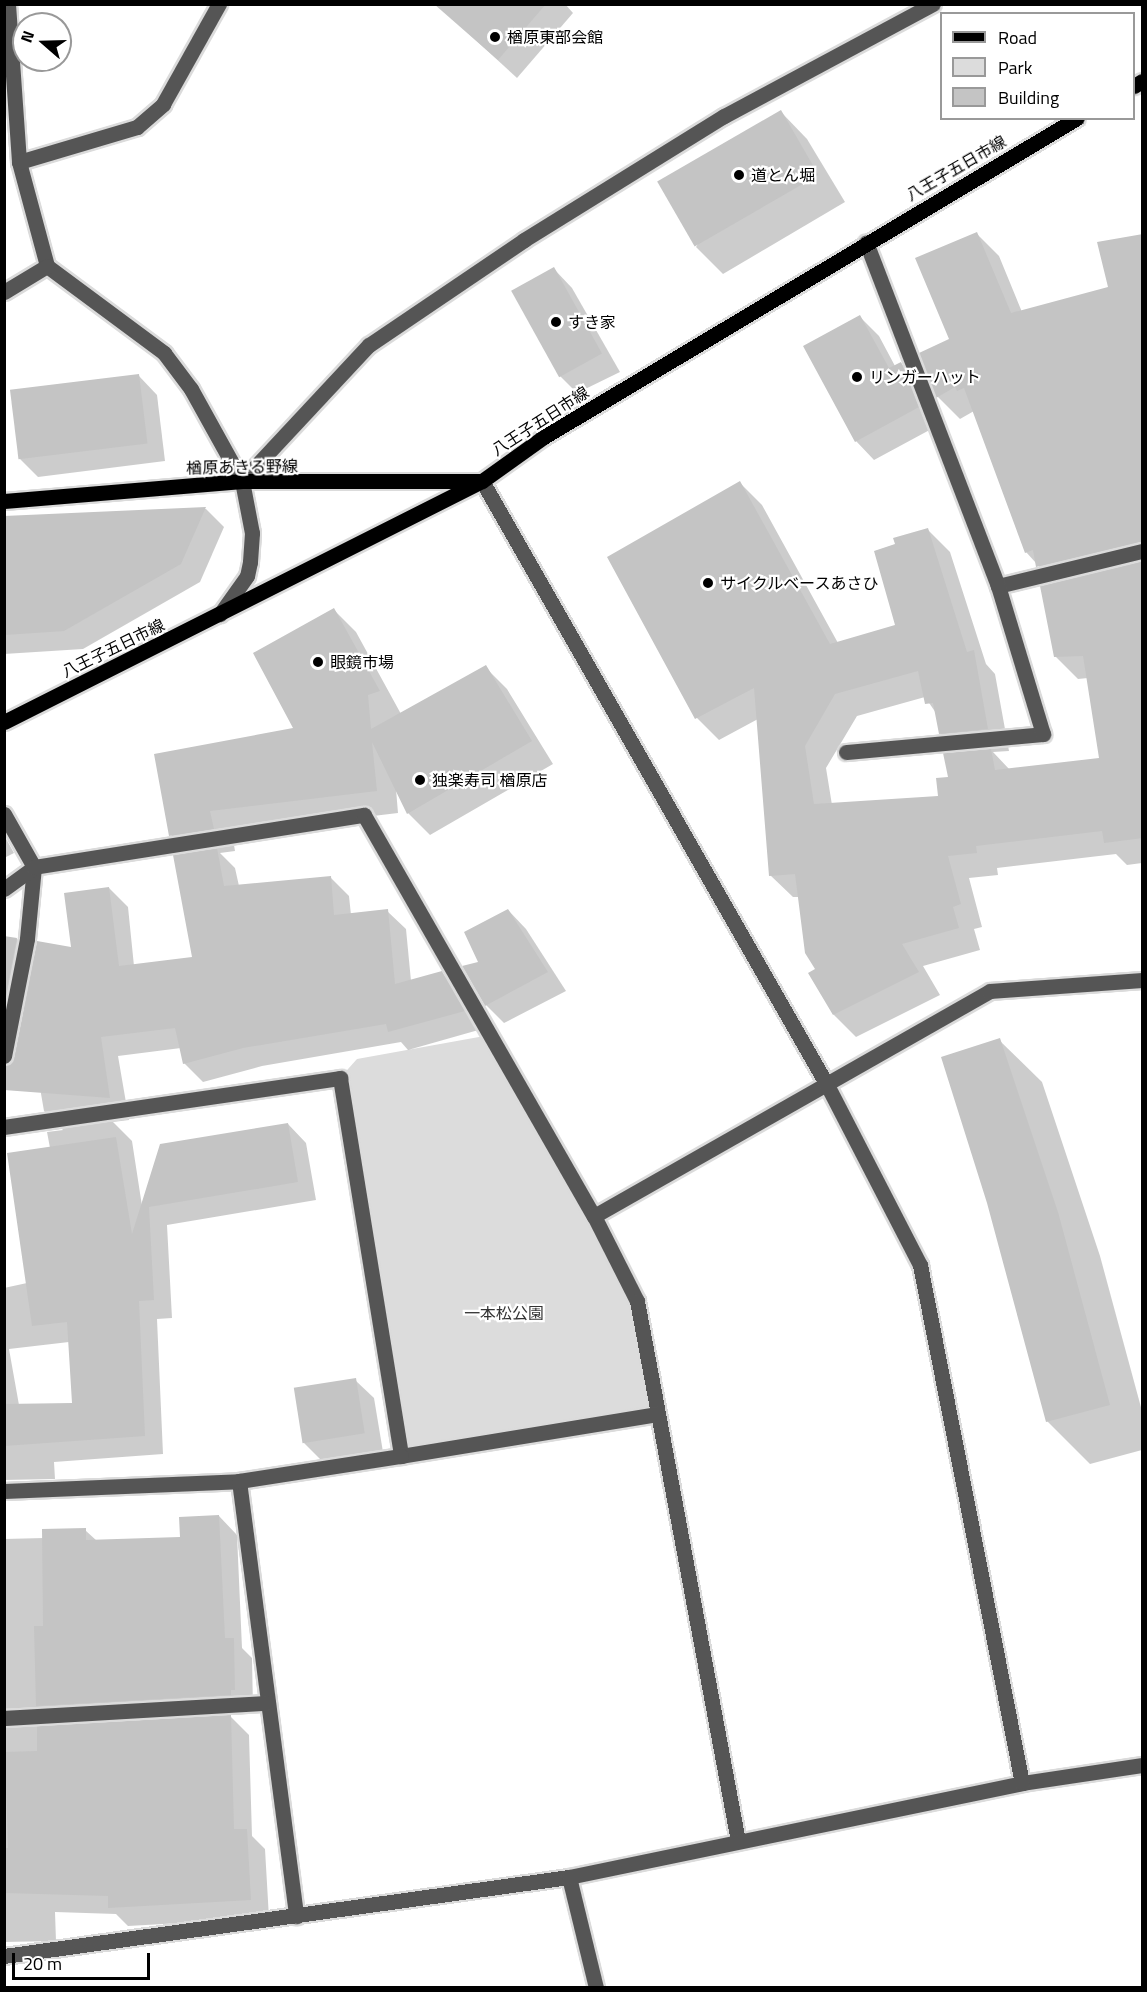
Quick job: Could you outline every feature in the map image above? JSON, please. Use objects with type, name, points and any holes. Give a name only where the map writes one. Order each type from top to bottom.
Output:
[{"type":"main road","name":"八王子五日市線","points":[[4,722],[219,616],[482,481],[542,438],[866,242],[1074,120]]},
{"type":"main road","name":"楢原あきる野線","points":[[4,501],[242,482],[482,481]]},
{"type":"street","points":[[8,4],[19,162],[47,266],[164,353],[191,389],[242,482],[252,533],[250,562],[247,576],[219,616]]},
{"type":"street","points":[[19,162],[137,127],[163,104],[219,4]]},
{"type":"street","points":[[242,482],[369,345],[524,240],[723,116],[933,4]]},
{"type":"street","points":[[846,752],[1043,734],[998,586],[866,242]]},
{"type":"street","points":[[4,292],[47,266]]},
{"type":"street","points":[[482,481],[827,1085],[920,1265],[934,1318],[1022,1783]]},
{"type":"street","points":[[998,586],[1143,551]]},
{"type":"street","points":[[4,814],[34,867],[27,939],[4,1056]]},
{"type":"street","points":[[4,889],[34,867],[363,815],[594,1216],[637,1301],[738,1841]]},
{"type":"street","points":[[594,1216],[990,991],[1143,980]]},
{"type":"street","points":[[4,1127],[340,1078],[401,1456]]},
{"type":"street","points":[[4,1491],[239,1481],[658,1414]]},
{"type":"street","points":[[239,1481],[296,1916]]},
{"type":"street","points":[[4,1718],[267,1703]]},
{"type":"street","points":[[4,1956],[569,1877],[1022,1783],[1143,1765]]},
{"type":"street","points":[[569,1877],[596,1988]]},
{"type":"green space","name":"一本松公園","points":[[490,1035],[637,1301],[658,1414],[401,1456],[340,1078],[357,1059]]},
{"type":"building","name":"楢原東部会館","points":[[434,4],[546,4],[498,60]]},
{"type":"building","points":[[781,110],[818,175],[695,246],[657,182]]},
{"type":"building","points":[[977,232],[1011,313],[1108,287],[1097,242],[1143,234],[1143,542],[1036,567],[1033,550],[1025,553],[964,388],[957,391],[955,387],[936,398],[919,353],[949,339],[915,258]]},
{"type":"building","points":[[554,267],[602,354],[559,377],[511,291]]},
{"type":"building","points":[[860,315],[889,368],[901,362],[919,407],[855,442],[803,346]]},
{"type":"building","points":[[139,374],[148,443],[18,459],[10,390]]},
{"type":"building","points":[[740,481],[830,644],[895,625],[874,551],[895,544],[893,538],[928,528],[967,652],[974,650],[988,729],[939,734],[933,703],[925,704],[918,671],[835,694],[805,746],[814,804],[938,796],[936,778],[948,777],[943,753],[991,749],[995,770],[1099,758],[1083,656],[1054,657],[1040,586],[1143,561],[1143,838],[1104,843],[1102,831],[976,846],[977,853],[948,856],[961,904],[953,907],[959,928],[902,944],[919,972],[833,1015],[808,973],[815,969],[805,953],[795,874],[769,876],[754,688],[695,719],[607,557]]},
{"type":"building","points":[[206,507],[181,564],[64,631],[4,635],[4,516]]},
{"type":"building","points":[[334,608],[380,691],[368,695],[371,729],[486,665],[532,741],[407,814],[372,742],[377,791],[210,811],[214,829],[169,836],[154,754],[293,728],[253,653]]},
{"type":"building","points":[[217,848],[224,886],[331,876],[334,915],[388,909],[395,984],[442,971],[465,1011],[388,1032],[386,1024],[243,1048],[183,1064],[175,1028],[101,1037],[110,1098],[4,1090],[4,1065],[14,1058],[37,941],[71,947],[64,893],[109,887],[119,966],[192,957],[173,855]]},
{"type":"building","points":[[508,909],[548,972],[485,1006],[462,966],[478,962],[464,932]]},
{"type":"building","points":[[4,936],[17,938],[4,1003]]},
{"type":"building","points":[[1000,1038],[1058,1212],[1110,1405],[1046,1422],[987,1203],[941,1057]]},
{"type":"building","points":[[288,1123],[298,1182],[149,1207],[154,1300],[139,1301],[145,1436],[4,1446],[4,1404],[72,1403],[67,1322],[32,1326],[7,1153],[116,1137],[132,1234],[160,1144]]},
{"type":"building","points":[[356,1378],[365,1433],[303,1443],[294,1388]]},
{"type":"building","points":[[219,1515],[225,1638],[234,1638],[235,1690],[231,1690],[231,1695],[36,1706],[34,1626],[43,1626],[42,1529],[86,1528],[86,1540],[180,1537],[179,1517]]},
{"type":"building","points":[[231,1715],[234,1829],[247,1829],[251,1900],[108,1908],[108,1896],[4,1893],[4,1848],[8,1848],[5,1752],[37,1751],[37,1726]]},
{"type":"place","name":"楢原東部会館","points":[[495,37]]},
{"type":"place","name":"道とん堀","points":[[739,175]]},
{"type":"place","name":"すき家","points":[[556,322]]},
{"type":"place","name":"リンガーハット","points":[[857,377]]},
{"type":"place","name":"サイクルベースあさひ","points":[[708,583]]},
{"type":"place","name":"眼鏡市場","points":[[318,662]]},
{"type":"place","name":"独楽寿司 楢原店","points":[[420,780]]}]
